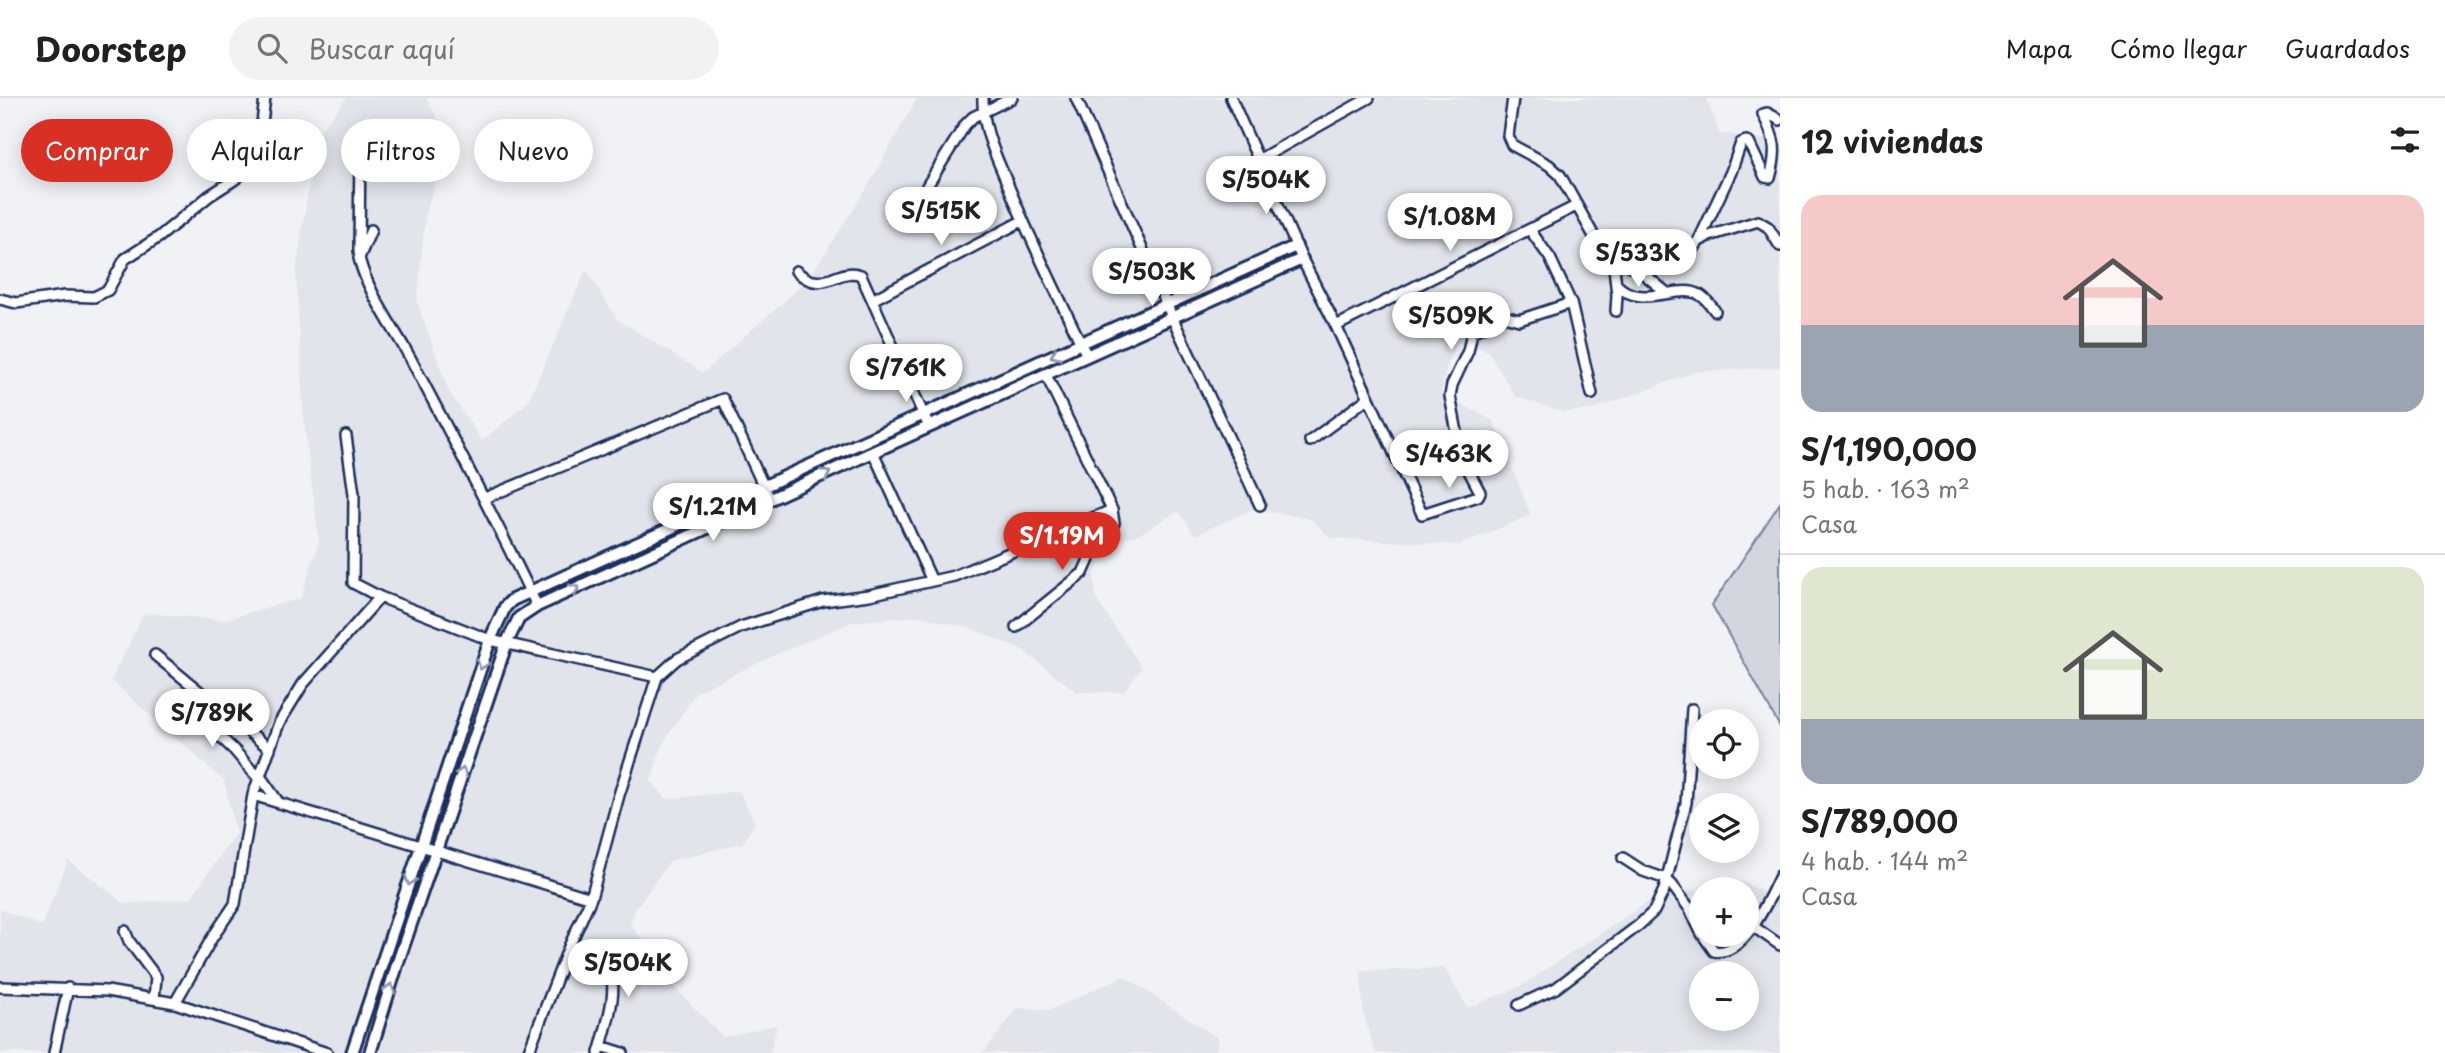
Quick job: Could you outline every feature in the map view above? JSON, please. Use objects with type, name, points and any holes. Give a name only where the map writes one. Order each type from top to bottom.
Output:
[{"type":"street","points":[[0,299],[16,303],[65,296],[94,297],[108,290],[125,259],[159,237],[209,195],[237,178],[252,161],[260,140],[265,98]]},
{"type":"street","points":[[984,98],[983,112],[990,141],[1022,221],[1087,356]]},
{"type":"street","points":[[927,186],[965,125],[983,112],[1012,98]]},
{"type":"street","points":[[1076,98],[1172,317],[1260,505]]},
{"type":"street","points":[[1231,98],[1296,246],[1336,327],[1420,513],[1426,514],[1478,496],[1480,488],[1462,458],[1450,396],[1452,385],[1468,351],[1472,332],[1504,316],[1519,320],[1571,303]]},
{"type":"street","points":[[1258,160],[1369,98]]},
{"type":"street","points":[[1513,98],[1508,136],[1512,145],[1560,174],[1600,247],[1617,260],[1639,270],[1667,293]]},
{"type":"street","points":[[1617,260],[1676,265],[1689,257],[1743,141],[1750,145],[1765,177],[1770,178],[1775,145],[1763,114],[1767,113],[1780,120]]},
{"type":"street","points":[[359,182],[359,258],[369,285],[396,330],[485,498],[537,606]]},
{"type":"street","points":[[1336,327],[1576,206]]},
{"type":"street","points":[[874,299],[1022,221]]},
{"type":"street","points":[[1698,242],[1719,232],[1758,221],[1768,227],[1780,246]]},
{"type":"street","points":[[359,258],[370,230]]},
{"type":"street","points":[[1530,230],[1550,258],[1571,303],[1592,394]]},
{"type":"street","points":[[352,1053],[491,640],[505,607],[512,600],[1296,246]]},
{"type":"street","points":[[370,1053],[435,850],[507,642],[519,618],[537,606],[1302,259]]},
{"type":"street","points":[[1616,312],[1617,260]]},
{"type":"street","points":[[796,271],[816,282],[856,273],[865,280],[929,427]]},
{"type":"street","points":[[1616,284],[1624,292],[1632,294],[1700,294],[1715,311]]},
{"type":"street","points":[[1016,627],[1083,573],[1098,539],[1114,523],[1112,510],[1046,375]]},
{"type":"street","points":[[1310,441],[1368,398]]},
{"type":"street","points":[[485,498],[723,399],[770,500]]},
{"type":"street","points":[[346,436],[355,515],[353,583],[380,597],[491,640],[657,677]]},
{"type":"street","points":[[873,452],[932,581]]},
{"type":"street","points":[[528,1053],[568,949],[591,898],[619,795],[657,677],[677,659],[741,627],[823,601],[954,576],[1112,510]]},
{"type":"street","points":[[175,1003],[235,904],[253,796],[279,723],[303,684],[380,597]]},
{"type":"street","points":[[155,654],[270,750]]},
{"type":"street","points":[[183,701],[235,751],[279,803]]},
{"type":"street","points":[[1518,1005],[1556,988],[1654,911],[1664,890],[1686,803],[1689,756]]},
{"type":"street","points":[[253,796],[591,898]]},
{"type":"street","points":[[1623,858],[1643,871],[1666,880],[1689,908]]},
{"type":"street","points":[[1759,917],[1780,876]]},
{"type":"street","points":[[1759,930],[1780,945]]},
{"type":"street","points":[[124,931],[156,977],[154,999]]},
{"type":"street","points":[[604,947],[612,967],[613,996],[600,1050],[623,1053]]},
{"type":"street","points":[[1709,947],[1721,952],[1731,947]]},
{"type":"street","points":[[0,988],[107,990],[175,1003],[327,1053]]},
{"type":"street","points":[[54,1053],[68,988]]},
{"type":"shaded area","points":[[347,98],[426,98],[438,119],[341,119],[341,182],[437,182],[426,208],[417,302],[450,394],[482,441],[528,402],[586,270],[617,319],[703,373],[807,281],[864,193],[917,98],[1706,98],[1720,134],[1780,141],[1780,367],[1694,372],[1592,410],[1562,412],[1515,396],[1488,351],[1458,340],[1446,368],[1441,393],[1493,421],[1531,515],[1460,545],[1330,538],[1311,519],[1254,509],[1195,535],[1178,511],[1138,535],[1109,541],[1094,576],[1096,599],[1142,668],[1123,692],[1077,692],[1021,649],[969,628],[919,616],[852,622],[696,692],[662,745],[651,781],[667,799],[739,791],[755,823],[743,843],[670,861],[636,908],[630,924],[643,941],[659,972],[723,1037],[777,1025],[770,1053],[0,1053],[0,909],[42,926],[68,860],[125,904],[191,898],[236,833],[224,781],[111,680],[144,613],[224,620],[301,598],[319,542],[304,421],[296,272],[309,182],[327,182],[327,123]]},
{"type":"shaded area","points":[[1780,503],[1780,727],[1712,605]]},
{"type":"shaded area","points":[[1759,890],[1780,901],[1780,1053],[1376,1053],[1363,1013],[1361,971],[1444,968],[1468,1008],[1521,986],[1657,896],[1689,891],[1689,947],[1759,947]]},
{"type":"shaded area","points":[[1124,976],[1219,1039],[1214,1053],[983,1053],[1018,1008],[1050,1010]]}]
